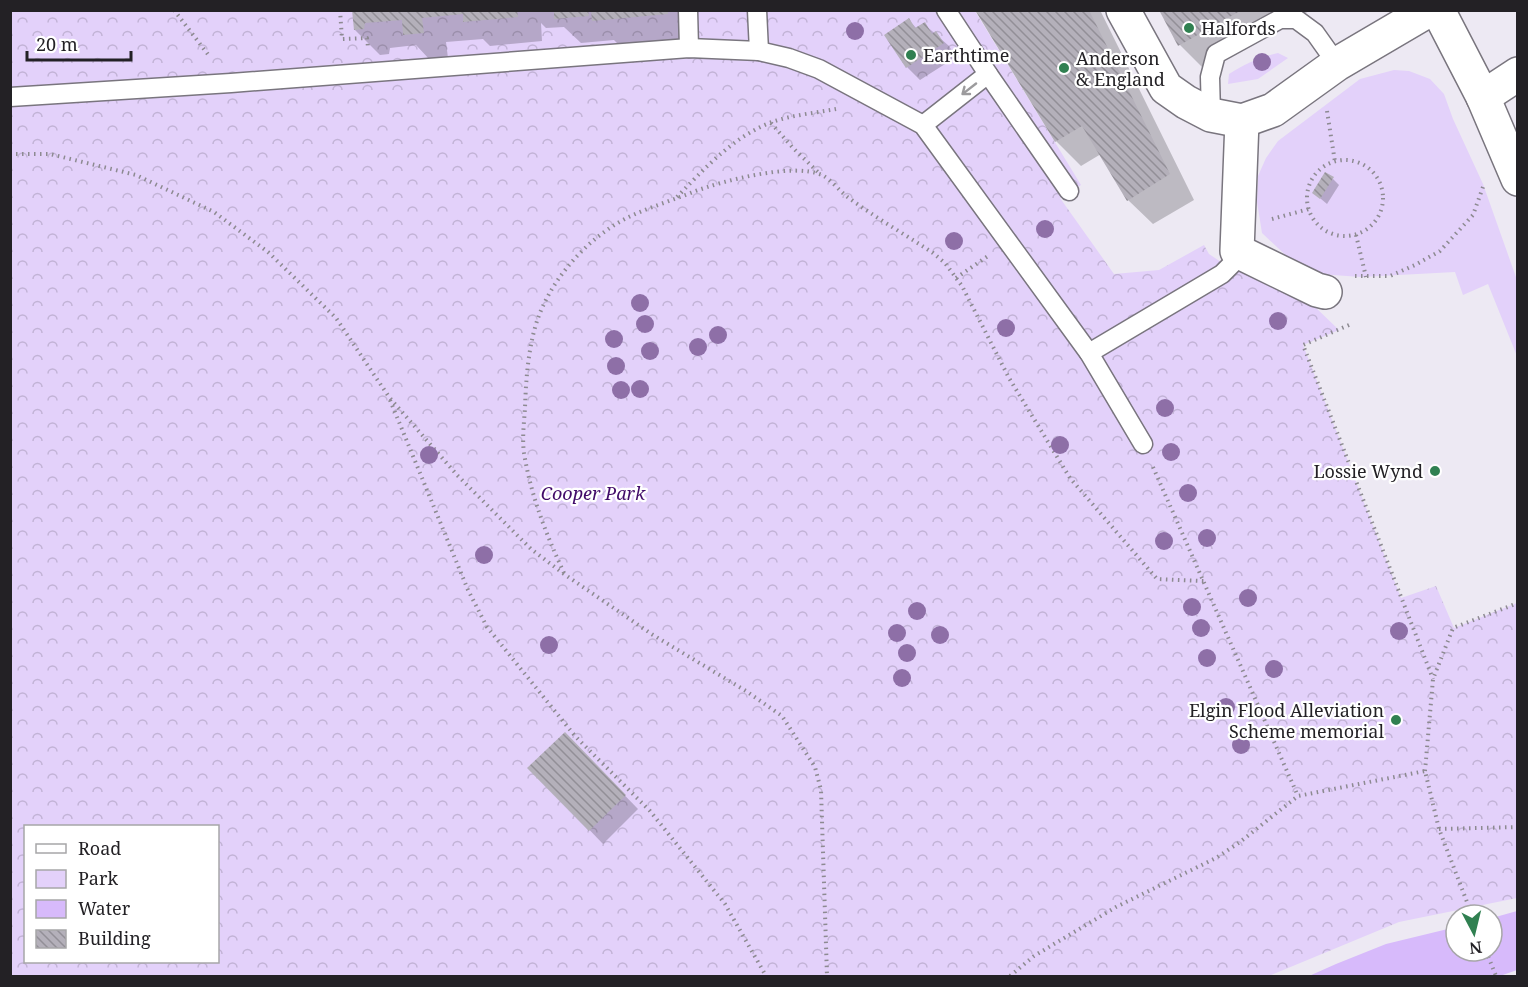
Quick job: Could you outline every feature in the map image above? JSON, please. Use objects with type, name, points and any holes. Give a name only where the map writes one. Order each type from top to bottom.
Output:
[{"type":"street","points":[[1123,10],[1166,88],[1186,102],[1227,118],[1273,110],[1332,68],[1429,10]]},
{"type":"street","points":[[1438,10],[1483,97],[1516,175]]},
{"type":"street","points":[[1483,97],[1518,74]]},
{"type":"street","points":[[1227,118],[1237,251],[1317,290],[1336,284]]},
{"type":"lane","points":[[688,10],[689,48]]},
{"type":"lane","points":[[757,10],[759,51]]},
{"type":"lane","points":[[946,10],[1069,191]]},
{"type":"lane","points":[[1227,118],[1210,77],[1216,54],[1280,19],[1296,19],[1315,33],[1332,68]]},
{"type":"lane","points":[[10,97],[231,83],[689,48],[759,51],[789,58],[819,69],[923,125],[1089,353],[1143,444]]},
{"type":"lane","points":[[923,125],[988,74]]},
{"type":"lane","points":[[1089,353],[1222,274],[1232,264],[1237,251]]},
{"type":"path","points":[[174,10],[231,83]]},
{"type":"path","points":[[340,10],[342,39],[367,38],[369,72]]},
{"type":"path","points":[[1332,68],[1326,105],[1335,162]]},
{"type":"path","points":[[674,200],[726,150],[747,135],[771,123],[805,114],[848,107],[885,105]]},
{"type":"path","points":[[771,123],[794,149],[850,199],[945,263],[956,278],[1009,378],[1070,478],[1157,579],[1204,581]]},
{"type":"path","points":[[10,154],[50,154],[136,175],[214,212],[268,252],[336,318],[389,397],[465,484],[531,549],[653,635],[746,691],[782,716],[814,767],[821,790],[827,976]]},
{"type":"path","points":[[1348,160],[1361,164],[1372,171],[1380,182],[1383,194],[1382,207],[1377,220],[1368,229],[1356,235],[1332,234],[1322,229],[1314,220],[1309,209],[1307,197],[1309,185],[1315,174],[1324,166],[1335,162],[1348,160]]},
{"type":"path","points":[[564,574],[547,538],[533,498],[524,450],[525,388],[533,334],[543,306],[561,277],[581,251],[608,229],[647,208],[712,185],[783,170],[805,171],[822,175]]},
{"type":"path","points":[[1336,284],[1366,276],[1389,276],[1440,251],[1473,215],[1483,184],[1516,175]]},
{"type":"path","points":[[1356,235],[1366,276]]},
{"type":"path","points":[[956,278],[1008,242]]},
{"type":"path","points":[[1349,325],[1303,345],[1433,679]]},
{"type":"path","points":[[389,397],[468,590],[487,627],[575,736],[650,811],[725,904],[766,976]]},
{"type":"path","points":[[1143,444],[1298,796]]},
{"type":"path","points":[[1467,903],[1439,830],[1425,771],[1433,679],[1454,628],[1518,603]]},
{"type":"path","points":[[1010,976],[1034,956],[1116,907],[1216,858],[1298,796],[1425,771]]},
{"type":"path","points":[[1439,830],[1518,827]]},
{"type":"green space","name":"Cooper Park","points":[[10,11],[975,11],[1081,185],[1060,198],[1114,274],[1159,270],[1204,245],[1209,254],[1221,262],[1313,305],[1339,330],[1303,345],[1401,598],[1436,586],[1454,628],[1517,603],[1517,898],[1492,903],[1444,903],[1444,913],[1399,922],[1269,976],[11,976]]},
{"type":"green space","points":[[1278,53],[1288,58],[1258,79],[1228,84],[1229,74],[1252,61]]},
{"type":"green space","points":[[1394,70],[1409,71],[1430,79],[1444,94],[1483,184],[1517,280],[1517,356],[1488,284],[1463,295],[1455,272],[1361,277],[1319,274],[1294,263],[1262,233],[1257,202],[1258,176],[1266,158],[1278,141],[1360,79]]},
{"type":"water","points":[[1517,911],[1517,970],[1500,976],[1309,976],[1386,944],[1444,930],[1444,963],[1504,963],[1504,915]]},
{"type":"building","points":[[352,10],[517,10],[518,17],[463,22],[463,14],[422,18],[424,33],[403,35],[402,20],[365,23],[364,29],[354,30]]},
{"type":"building","points":[[554,10],[588,10],[589,16],[554,19]]},
{"type":"building","points":[[591,10],[668,10],[668,14],[592,21]]},
{"type":"building","name":"Anderson & England","points":[[975,10],[1089,10],[1170,174],[1127,201],[1082,126],[1055,142]]},
{"type":"building","name":"Halfords","points":[[1159,10],[1242,10],[1178,46]]},
{"type":"building","name":"Earthtime","points":[[909,18],[915,28],[925,22],[932,34],[936,31],[944,43],[906,68],[884,35]]},
{"type":"building","points":[[1325,172],[1334,177],[1320,199],[1312,193]]},
{"type":"building","points":[[565,732],[626,795],[589,831],[527,768]]},
{"type":"place","name":"Halfords","points":[[1189,28]]},
{"type":"place","name":"Earthtime","points":[[911,55]]},
{"type":"place","name":"Anderson & England","points":[[1064,68]]},
{"type":"place","name":"Lossie Wynd","points":[[1435,471]]},
{"type":"place","name":"Elgin Flood Alleviation Scheme memorial","points":[[1396,720]]}]
